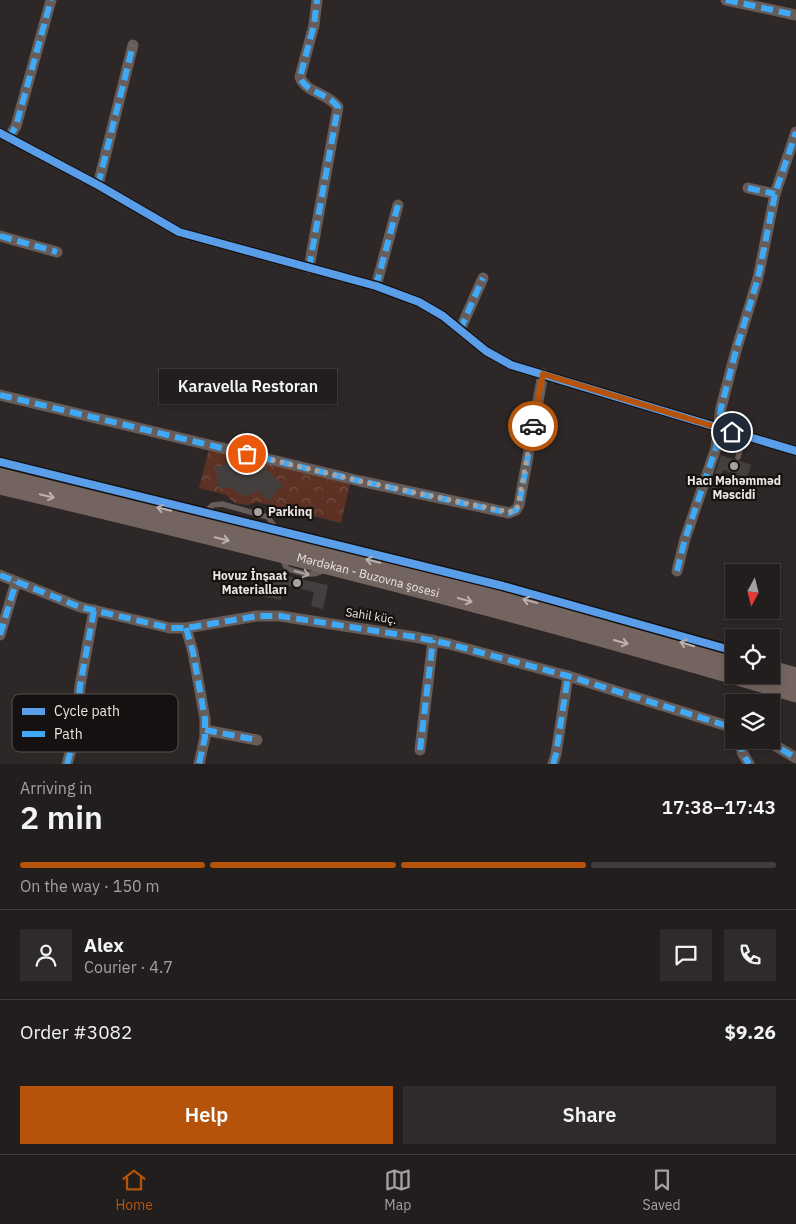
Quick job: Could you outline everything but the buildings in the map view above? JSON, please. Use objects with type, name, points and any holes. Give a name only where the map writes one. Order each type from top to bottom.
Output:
[{"type":"main road","name":"Mərdəkan - Buzovna şosesi","points":[[0,468],[198,518],[331,566],[558,624],[725,672]]},
{"type":"main road","name":"Mərdəkan - Buzovna şosesi","points":[[0,485],[552,607],[725,655]]},
{"type":"main road","points":[[780,673],[796,677]]},
{"type":"main road","name":"Mərdəkan - Buzovna şosesi","points":[[765,684],[796,693]]},
{"type":"street","points":[[50,0],[16,126],[5,136],[98,185],[179,232],[406,296],[430,307],[475,344],[511,365],[796,451]]},
{"type":"street","points":[[309,268],[338,115],[338,107],[334,101],[308,88],[302,83],[300,77],[314,25],[318,0]]},
{"type":"street","points":[[726,0],[796,15]]},
{"type":"street","points":[[98,185],[133,45]]},
{"type":"street","points":[[677,571],[685,539],[716,448],[720,408],[758,278],[775,194],[796,132]]},
{"type":"street","points":[[748,188],[775,194]]},
{"type":"street","points":[[376,286],[398,205]]},
{"type":"street","points":[[0,236],[56,252]]},
{"type":"street","points":[[460,330],[483,278]]},
{"type":"street","points":[[0,395],[360,481],[509,512],[516,510],[518,505],[543,374]]},
{"type":"street","name":"Sahil küç.","points":[[0,575],[64,602],[155,625],[186,628],[257,616],[280,616],[433,640],[568,676],[725,725]]},
{"type":"street","points":[[0,635],[16,582]]},
{"type":"street","points":[[80,694],[94,610]]},
{"type":"street","points":[[186,628],[197,673],[206,730],[199,764]]},
{"type":"street","points":[[420,750],[433,640]]},
{"type":"street","points":[[553,764],[568,676]]},
{"type":"street","points":[[206,730],[257,740]]},
{"type":"street","points":[[780,748],[796,758]]},
{"type":"street","points":[[742,749],[749,764]]},
{"type":"lane","points":[[738,457],[744,435]]},
{"type":"green space","points":[[209,449],[350,484],[341,523],[257,502],[248,505],[235,503],[226,495],[199,488]]},
{"type":"marked path","points":[[9,138],[16,126],[51,0]]},
{"type":"marked path","points":[[309,268],[338,107],[334,102],[312,90],[300,77],[314,25],[317,0]]},
{"type":"marked path","points":[[726,0],[796,15]]},
{"type":"marked path","points":[[98,185],[133,45]]},
{"type":"marked path","points":[[677,571],[685,539],[716,448],[721,408],[758,278],[775,194],[796,132]]},
{"type":"marked path","points":[[748,188],[775,194]]},
{"type":"marked path","points":[[376,286],[398,205]]},
{"type":"marked path","points":[[0,236],[57,252]]},
{"type":"marked path","points":[[460,330],[483,278]]},
{"type":"marked path","points":[[0,395],[360,481],[509,513],[516,510],[519,505],[543,374]]},
{"type":"marked path","points":[[0,575],[80,607],[170,628],[186,628],[257,616],[280,616],[449,644],[568,676],[725,725]]},
{"type":"marked path","points":[[0,635],[16,582]]},
{"type":"marked path","points":[[79,694],[94,610]]},
{"type":"marked path","points":[[186,628],[193,652],[205,719],[205,737],[199,764]]},
{"type":"marked path","points":[[420,750],[433,640]]},
{"type":"marked path","points":[[553,764],[568,676]]},
{"type":"marked path","points":[[205,730],[257,740]]},
{"type":"marked path","points":[[780,748],[796,758]]},
{"type":"marked path","points":[[742,749],[749,764]]},
{"type":"marked path","points":[[67,764],[70,752]]},
{"type":"cycle path","points":[[0,133],[98,185],[179,232],[376,286],[419,302],[443,316],[486,351],[511,365],[796,451]]},
{"type":"cycle path","points":[[0,462],[503,586],[725,648]]},
{"type":"way so far","points":[[247,454],[360,481],[501,512],[509,512],[516,510],[518,505],[533,426]]},
{"type":"place","name":"Karavella Restoran","points":[[247,454]]},
{"type":"place","name":"Hacı Məhəmməd Məscidi","points":[[734,466]]},
{"type":"place","name":"Parkinq","points":[[258,512]]},
{"type":"place","name":"Hovuz İnşaat Materialları","points":[[297,583]]},
{"type":"route","points":[[533,426],[543,374],[732,432]]}]
